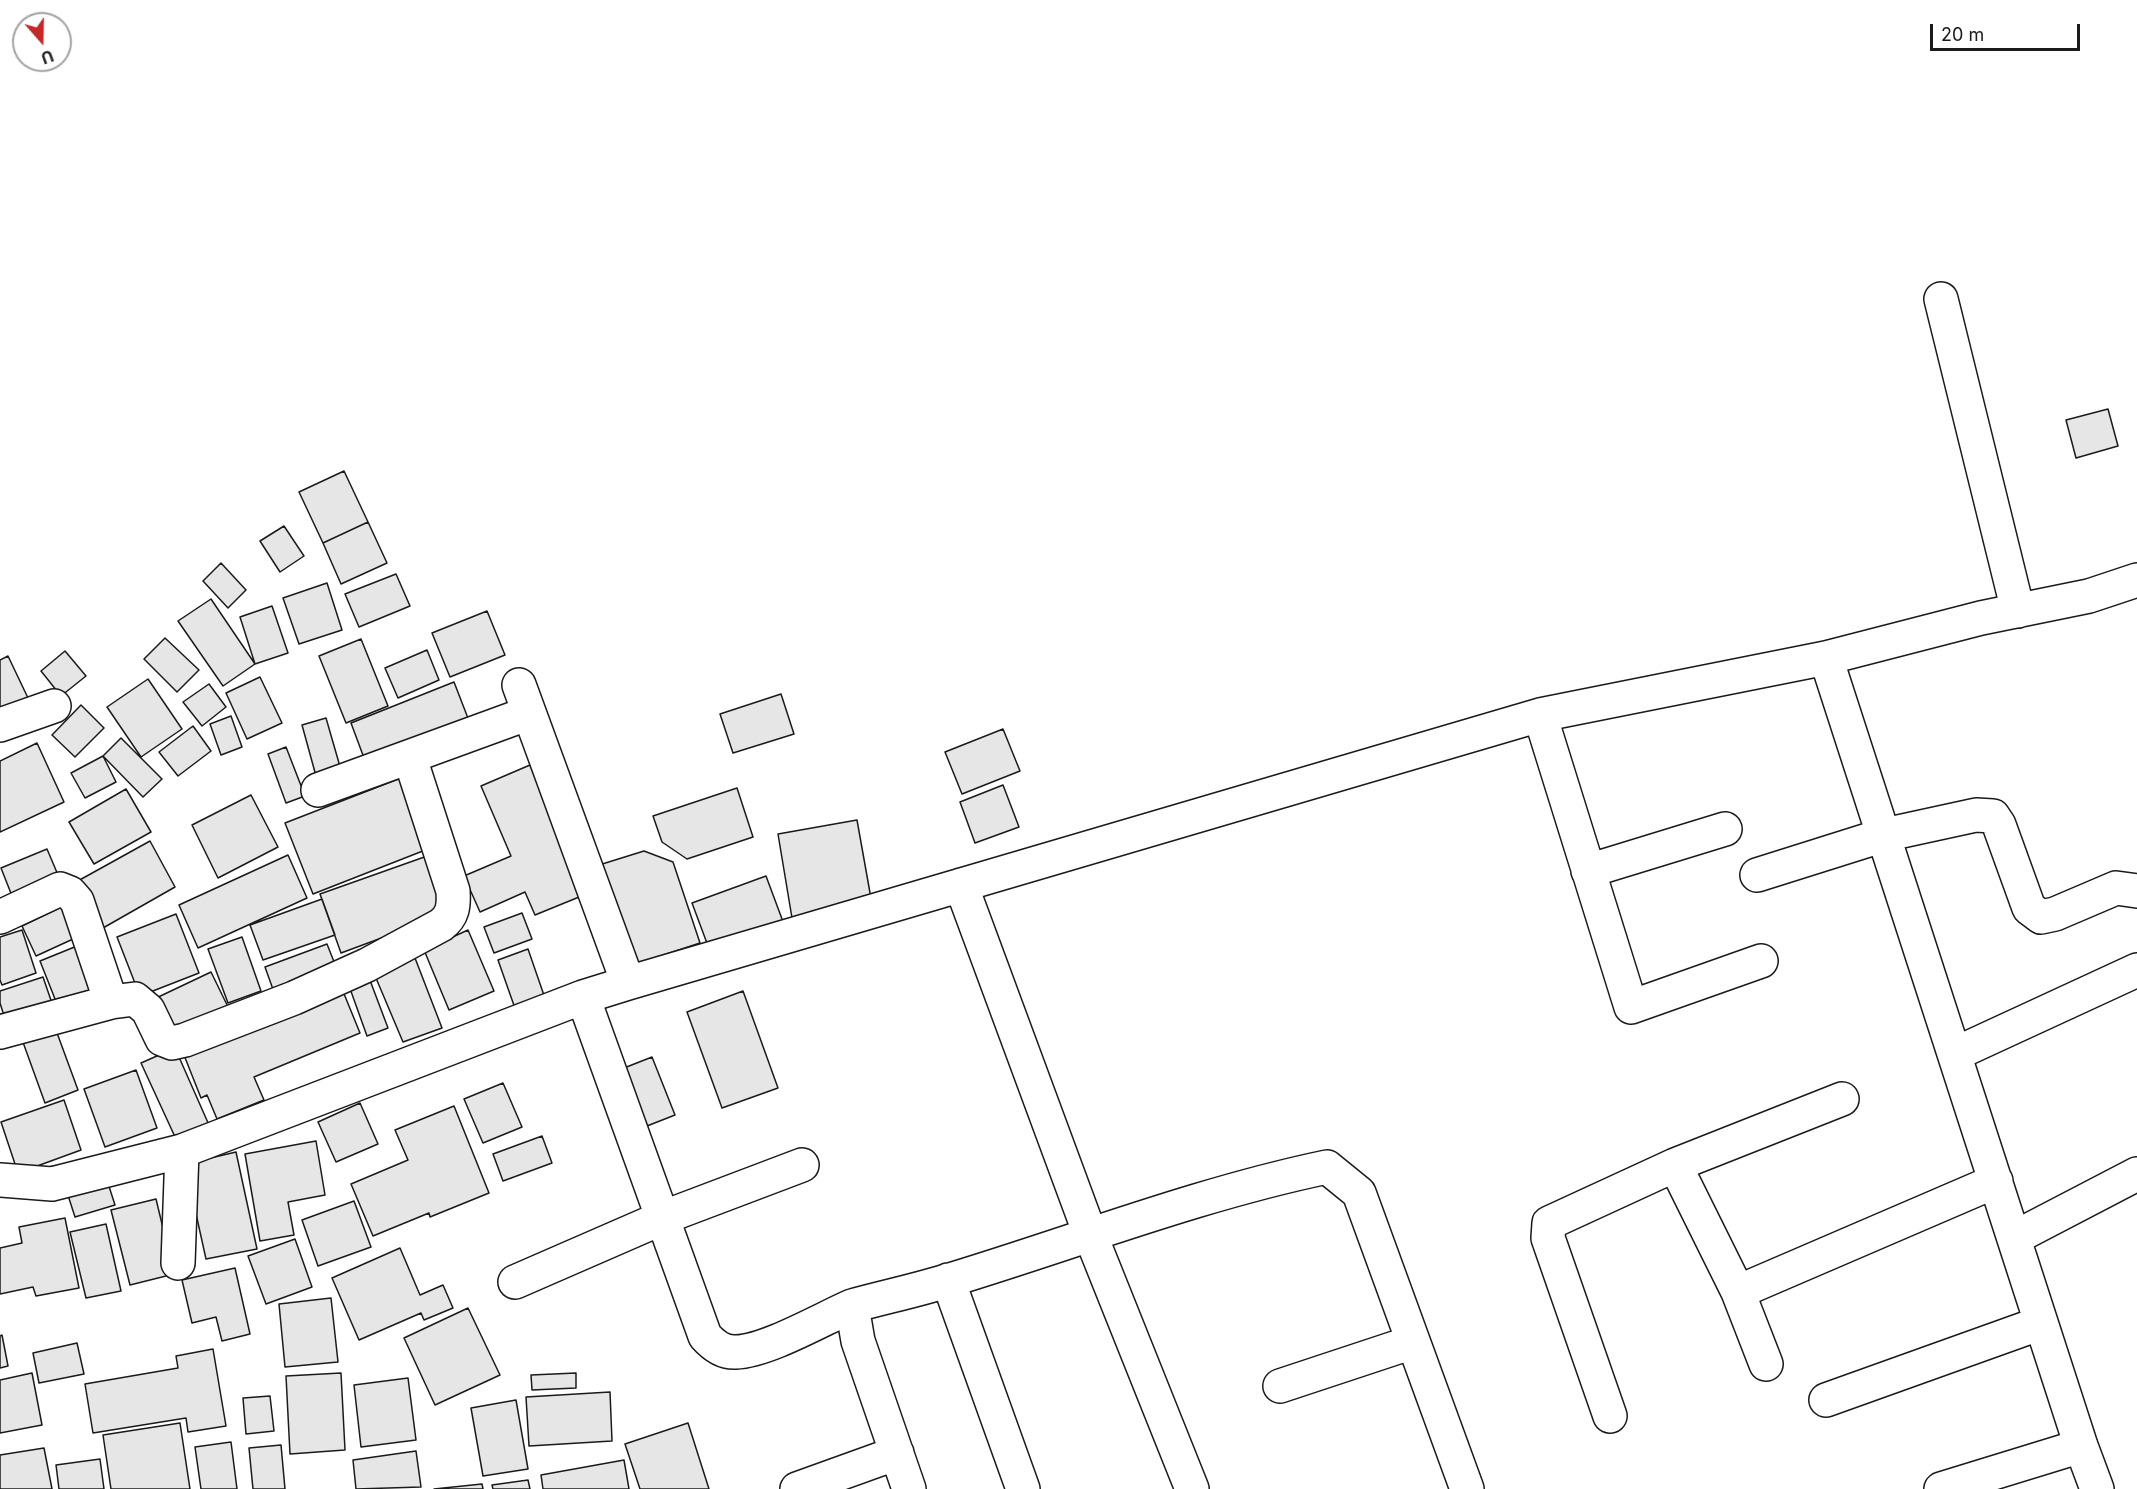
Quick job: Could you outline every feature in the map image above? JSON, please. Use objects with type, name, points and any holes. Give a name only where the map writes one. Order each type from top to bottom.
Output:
[{"type":"street","points":[[1941,299],[2018,611]]},
{"type":"street","points":[[0,1180],[52,1184],[182,1150],[628,983],[1540,715],[1826,658],[1981,618],[2090,596],[2137,580]]},
{"type":"street","points":[[1826,658],[2081,1446],[2097,1489]]},
{"type":"street","points":[[318,789],[410,758],[524,699],[628,983]]},
{"type":"street","points":[[0,725],[54,706]]},
{"type":"street","points":[[1540,715],[1631,1007],[1761,961]]},
{"type":"street","points":[[0,1032],[111,1002],[135,999],[148,1010],[162,1039],[172,1043],[185,1040],[294,999],[367,965],[448,920],[454,904],[453,891],[410,758]]},
{"type":"street","points":[[1757,875],[1884,835],[1976,815],[1993,816],[1999,825],[2029,908],[2042,917],[2055,914],[2116,888],[2137,891]]},
{"type":"street","points":[[1588,871],[1725,829]]},
{"type":"street","points":[[961,885],[1090,1234],[1192,1489]]},
{"type":"street","points":[[0,916],[60,889],[70,893],[77,901],[111,1002]]},
{"type":"street","points":[[1955,1054],[2137,970]]},
{"type":"street","points":[[583,998],[705,1336],[716,1348],[734,1353],[759,1348],[852,1306],[948,1280],[1275,1178],[1327,1167],[1359,1193],[1467,1489]]},
{"type":"street","points":[[1610,1416],[1548,1238],[1549,1223],[1675,1165],[1842,1099]]},
{"type":"street","points":[[178,1263],[182,1150]]},
{"type":"street","points":[[515,1282],[662,1218],[802,1165]]},
{"type":"street","points":[[1675,1165],[1738,1292],[1766,1364]]},
{"type":"street","points":[[2014,1238],[2137,1174]]},
{"type":"street","points":[[1738,1292],[1995,1181]]},
{"type":"street","points":[[948,1280],[1023,1489]]},
{"type":"street","points":[[852,1306],[858,1341],[909,1489]]},
{"type":"street","points":[[1826,1400],[2041,1323]]},
{"type":"street","points":[[1280,1386],[1413,1342]]},
{"type":"street","points":[[1941,1489],[2081,1446]]},
{"type":"street","points":[[797,1489],[897,1453]]},
{"type":"building","points":[[2108,409],[2118,446],[2076,458],[2066,420]]},
{"type":"building","points":[[344,471],[368,522],[323,543],[299,492]]},
{"type":"building","points":[[368,522],[387,563],[341,584],[323,543]]},
{"type":"building","points":[[284,526],[304,556],[280,572],[260,541]]},
{"type":"building","points":[[221,563],[246,590],[228,608],[203,581]]},
{"type":"building","points":[[396,574],[410,606],[359,627],[345,594]]},
{"type":"building","points":[[327,583],[342,630],[299,644],[283,598]]},
{"type":"building","points":[[211,599],[255,664],[223,686],[178,621]]},
{"type":"building","points":[[272,606],[288,653],[255,664],[240,617]]},
{"type":"building","points":[[487,611],[505,655],[450,677],[432,633]]},
{"type":"building","points":[[165,638],[199,670],[177,692],[144,659]]},
{"type":"building","points":[[361,639],[388,706],[346,723],[319,656]]},
{"type":"building","points":[[427,650],[439,680],[398,698],[385,668]]},
{"type":"building","points":[[65,651],[86,676],[61,696],[41,671]]},
{"type":"building","points":[[8,656],[28,698],[0,711],[0,660]]},
{"type":"building","points":[[260,677],[282,723],[247,739],[226,693]]},
{"type":"building","points":[[148,679],[182,729],[141,757],[107,707]]},
{"type":"building","points":[[454,682],[471,726],[367,766],[351,723]]},
{"type":"building","points":[[209,684],[226,707],[202,726],[183,702]]},
{"type":"building","points":[[781,694],[794,734],[733,753],[720,714]]},
{"type":"building","points":[[81,705],[104,728],[75,757],[52,735]]},
{"type":"building","points":[[231,716],[242,747],[221,755],[210,724]]},
{"type":"building","points":[[326,718],[341,770],[316,776],[302,725]]},
{"type":"building","points":[[193,726],[211,751],[178,776],[159,752]]},
{"type":"building","points":[[1003,729],[1020,771],[962,794],[945,752]]},
{"type":"building","points":[[121,738],[162,779],[143,797],[103,756]]},
{"type":"building","points":[[37,743],[64,802],[0,832],[0,761]]},
{"type":"building","points":[[286,747],[305,796],[286,803],[268,754]]},
{"type":"building","points":[[103,756],[116,782],[85,798],[71,773]]},
{"type":"building","points":[[530,765],[584,895],[535,915],[525,892],[480,912],[464,876],[511,856],[481,786]]},
{"type":"building","points":[[406,776],[433,847],[313,894],[285,823]]},
{"type":"building","points":[[1003,785],[1019,827],[975,843],[960,802]]},
{"type":"building","points":[[737,788],[753,837],[687,859],[662,842],[653,816]]},
{"type":"building","points":[[126,789],[151,832],[94,864],[69,822]]},
{"type":"building","points":[[251,795],[278,847],[218,878],[192,825]]},
{"type":"building","points":[[857,820],[872,904],[792,918],[778,834]]},
{"type":"building","points":[[150,841],[175,887],[103,928],[76,882]]},
{"type":"building","points":[[47,849],[61,882],[14,901],[1,868]]},
{"type":"building","points":[[644,851],[673,862],[700,943],[633,965],[599,865]]},
{"type":"building","points":[[288,855],[307,898],[198,948],[179,905]]},
{"type":"building","points":[[430,855],[449,913],[341,953],[320,894]]},
{"type":"building","points":[[766,876],[785,927],[711,954],[692,903]]},
{"type":"building","points":[[322,899],[335,935],[263,960],[250,925]]},
{"type":"building","points":[[70,903],[84,934],[36,956],[22,926]]},
{"type":"building","points":[[522,913],[532,939],[494,953],[484,927]]},
{"type":"building","points":[[176,914],[199,973],[140,996],[117,937]]},
{"type":"building","points":[[22,930],[36,973],[2,985],[0,937]]},
{"type":"building","points":[[468,930],[494,991],[449,1010],[424,950]]},
{"type":"building","points":[[242,937],[261,991],[228,1003],[208,949]]},
{"type":"building","points":[[327,944],[338,972],[275,995],[265,967]]},
{"type":"building","points":[[77,946],[95,990],[57,1004],[40,961]]},
{"type":"building","points":[[528,949],[547,1004],[517,1014],[498,960]]},
{"type":"building","points":[[415,958],[442,1028],[403,1042],[373,971]]},
{"type":"building","points":[[211,972],[230,1011],[171,1039],[152,1000]]},
{"type":"building","points":[[368,975],[388,1028],[367,1036],[348,983]]},
{"type":"building","points":[[43,977],[55,1012],[8,1028],[0,1003],[0,991]]},
{"type":"building","points":[[340,984],[360,1033],[254,1077],[264,1100],[217,1119],[207,1095],[201,1098],[182,1050]]},
{"type":"building","points":[[743,991],[778,1088],[722,1108],[687,1012]]},
{"type":"building","points":[[53,1022],[78,1090],[45,1103],[20,1034]]},
{"type":"building","points":[[175,1048],[209,1125],[176,1139],[141,1063]]},
{"type":"building","points":[[652,1057],[675,1115],[647,1126],[624,1068]]},
{"type":"building","points":[[136,1070],[157,1128],[105,1147],[84,1089]]},
{"type":"building","points":[[503,1083],[522,1127],[483,1143],[464,1099]]},
{"type":"building","points":[[64,1100],[81,1150],[18,1173],[1,1122]]},
{"type":"building","points":[[360,1103],[378,1144],[336,1162],[318,1122]]},
{"type":"building","points":[[454,1106],[489,1193],[430,1217],[429,1213],[373,1236],[351,1184],[408,1160],[395,1130]]},
{"type":"building","points":[[542,1136],[552,1163],[503,1181],[493,1154]]},
{"type":"building","points":[[316,1141],[325,1195],[288,1202],[294,1235],[260,1241],[245,1154]]},
{"type":"building","points":[[236,1152],[257,1249],[206,1259],[185,1164]]},
{"type":"building","points":[[105,1174],[115,1205],[75,1217],[65,1186]]},
{"type":"building","points":[[156,1199],[174,1274],[130,1285],[111,1210]]},
{"type":"building","points":[[354,1201],[371,1247],[318,1266],[302,1220]]},
{"type":"building","points":[[65,1218],[79,1288],[36,1296],[33,1287],[0,1294],[0,1248],[22,1243],[19,1227]]},
{"type":"building","points":[[106,1224],[121,1291],[86,1298],[70,1232]]},
{"type":"building","points":[[295,1239],[312,1287],[266,1304],[248,1256]]},
{"type":"building","points":[[400,1248],[420,1295],[443,1285],[453,1308],[424,1320],[421,1313],[359,1340],[332,1278]]},
{"type":"building","points":[[235,1268],[250,1334],[222,1341],[216,1317],[192,1323],[182,1280]]},
{"type":"building","points":[[331,1298],[338,1362],[285,1367],[279,1304]]},
{"type":"building","points":[[468,1308],[500,1375],[435,1405],[404,1338]]},
{"type":"building","points":[[2,1335],[8,1366],[0,1368],[0,1336]]},
{"type":"building","points":[[77,1343],[84,1374],[39,1383],[33,1353]]},
{"type":"building","points":[[213,1349],[226,1426],[188,1432],[186,1418],[93,1433],[85,1384],[178,1368],[176,1356]]},
{"type":"building","points":[[32,1373],[42,1425],[0,1433],[0,1380]]},
{"type":"building","points":[[341,1373],[345,1450],[290,1454],[286,1376]]},
{"type":"building","points":[[576,1373],[576,1388],[532,1390],[531,1375]]},
{"type":"building","points":[[408,1378],[416,1440],[361,1447],[354,1385]]},
{"type":"building","points":[[610,1392],[612,1441],[529,1446],[526,1397]]},
{"type":"building","points":[[270,1396],[274,1431],[246,1434],[243,1398]]},
{"type":"building","points":[[516,1400],[528,1469],[483,1476],[471,1408]]},
{"type":"building","points":[[180,1423],[190,1489],[111,1489],[103,1435]]},
{"type":"building","points":[[688,1423],[709,1489],[640,1489],[625,1444]]},
{"type":"building","points":[[231,1442],[237,1489],[201,1489],[195,1447]]},
{"type":"building","points":[[281,1445],[285,1489],[253,1489],[249,1448]]},
{"type":"building","points":[[44,1448],[52,1489],[0,1489],[0,1455]]},
{"type":"building","points":[[416,1451],[421,1487],[356,1489],[353,1460]]},
{"type":"building","points":[[100,1459],[104,1489],[59,1489],[56,1465]]},
{"type":"building","points":[[624,1460],[629,1489],[543,1489],[541,1475]]},
{"type":"building","points":[[528,1480],[530,1489],[493,1489],[492,1485]]},
{"type":"building","points":[[482,1484],[483,1489],[434,1489]]}]
